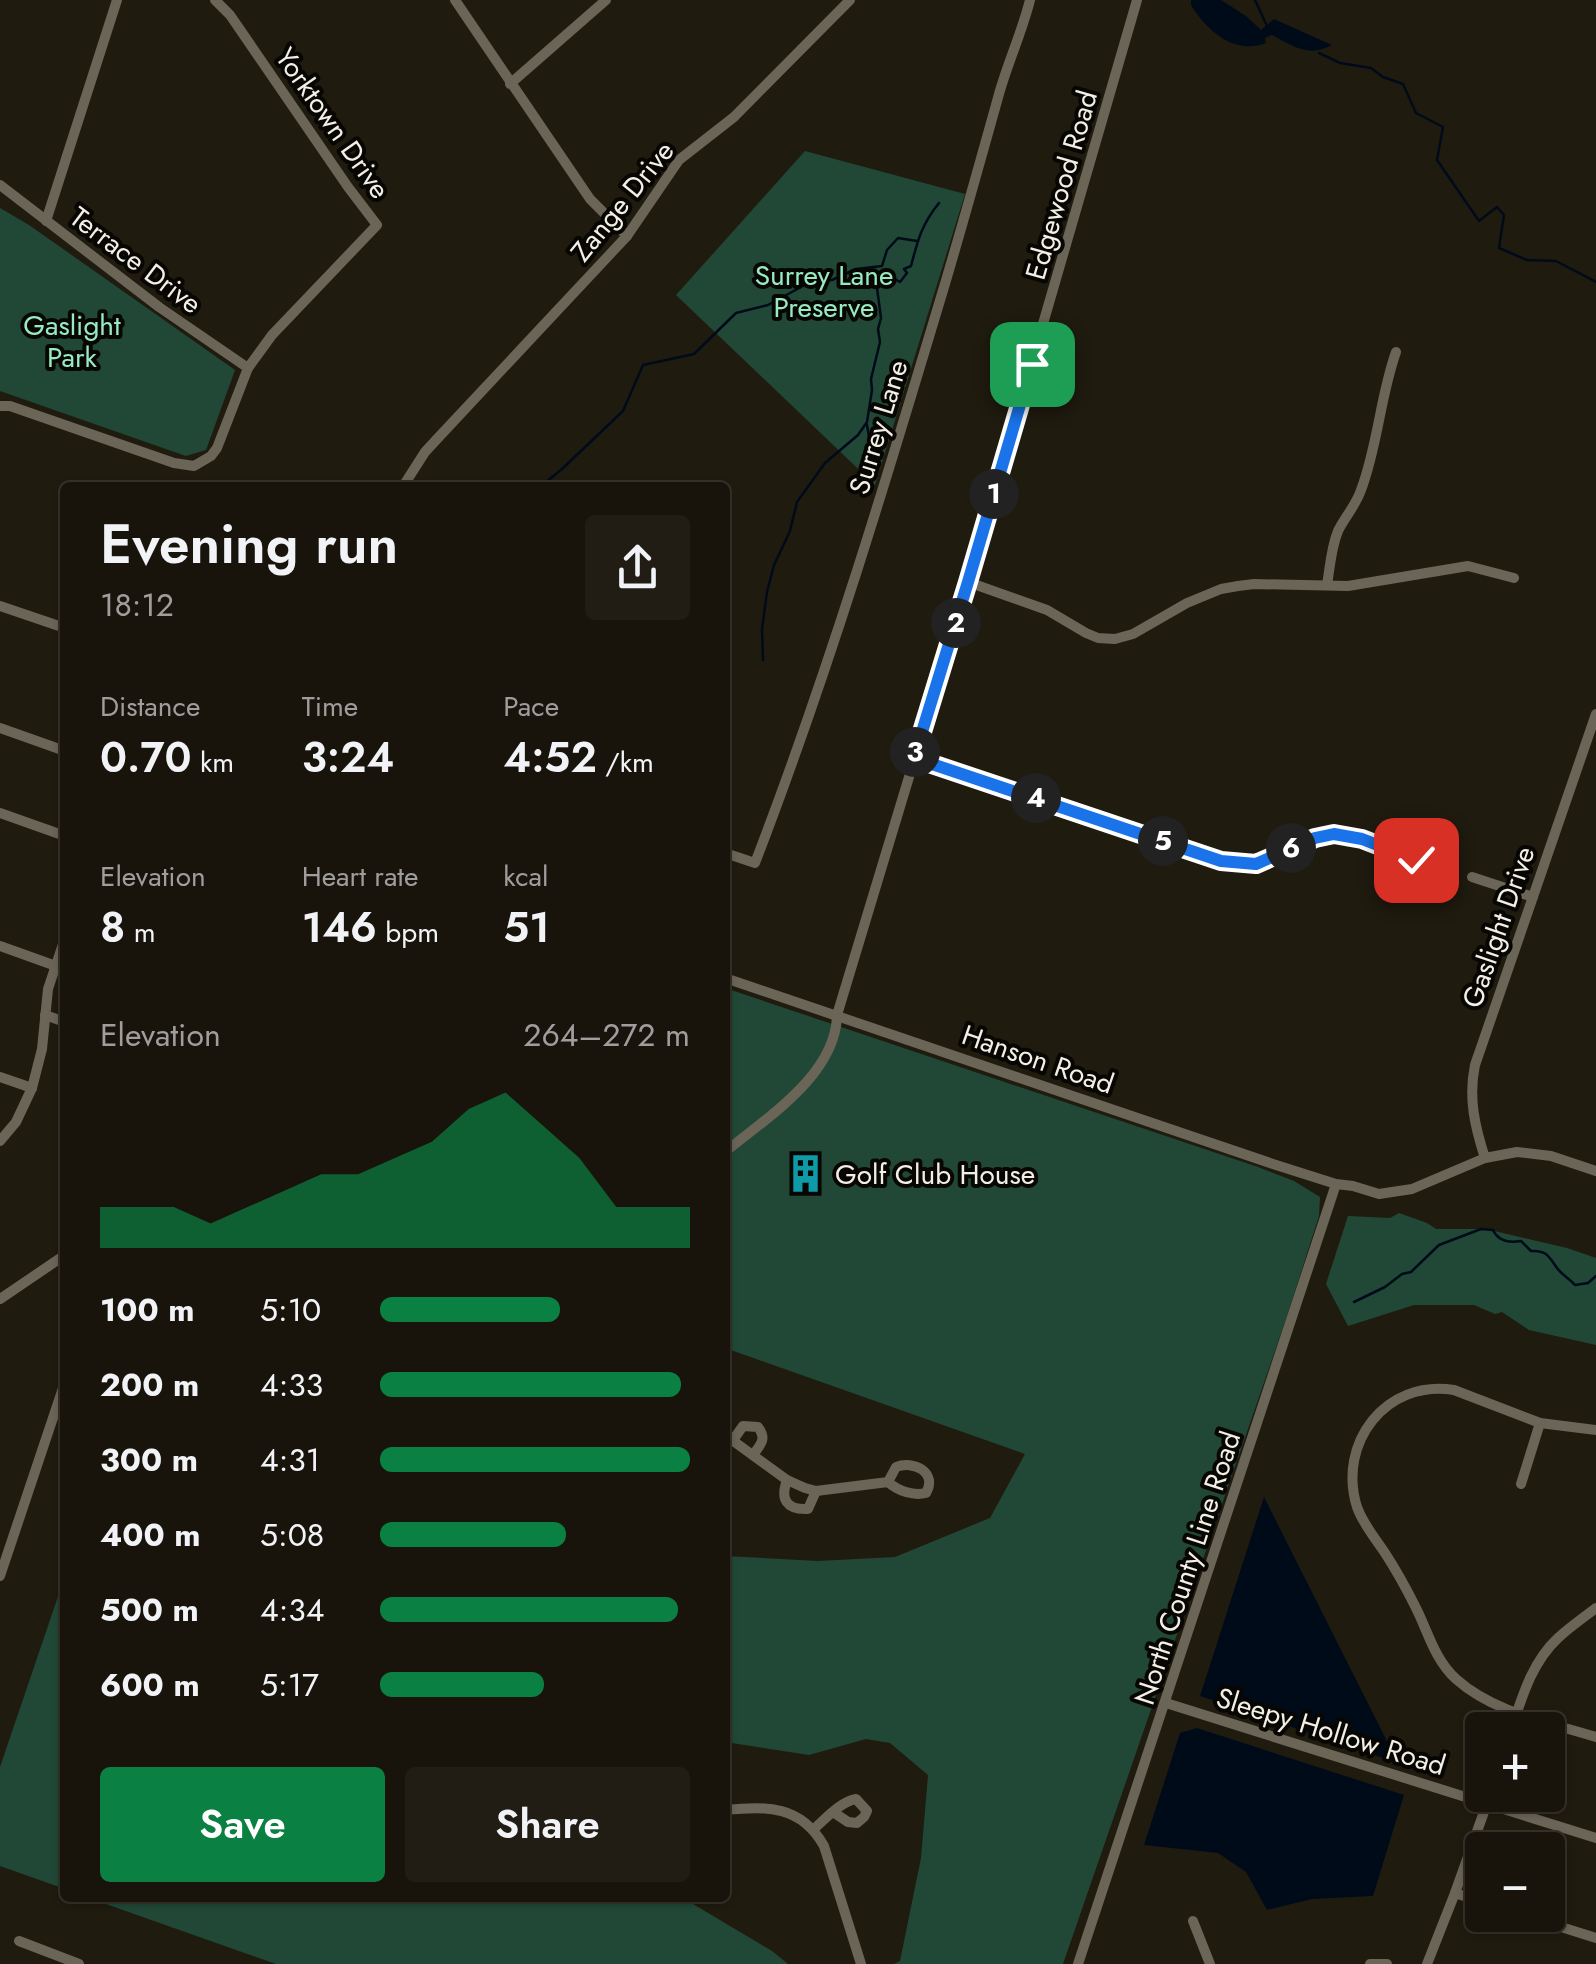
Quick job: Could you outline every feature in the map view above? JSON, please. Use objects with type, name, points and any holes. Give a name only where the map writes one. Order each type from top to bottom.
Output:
[{"type":"street","points":[[46,221],[117,0]]},
{"type":"street","name":"Yorktown Drive","points":[[215,0],[230,14],[378,225],[272,336],[248,368]]},
{"type":"street","points":[[454,0],[590,199],[627,236]]},
{"type":"street","points":[[510,84],[606,0]]},
{"type":"street","name":"Zange Drive","points":[[406,482],[437,439],[627,236],[679,160],[734,118],[850,0]]},
{"type":"street","name":"Surrey Lane","points":[[730,856],[755,863],[832,654],[1030,0]]},
{"type":"street","name":"Edgewood Road","points":[[730,1148],[809,1081],[837,1027],[837,1015],[1138,0]]},
{"type":"street","name":"Terrace Drive","points":[[0,185],[159,307],[248,368]]},
{"type":"street","points":[[1328,585],[1334,543],[1361,492],[1377,439],[1380,406],[1396,352]]},
{"type":"street","points":[[0,406],[10,406],[174,463],[194,466],[217,448],[248,368]]},
{"type":"street","points":[[968,582],[1047,610],[1098,638],[1116,639],[1221,589],[1254,584],[1348,586],[1454,567],[1482,569],[1514,578]]},
{"type":"street","points":[[0,606],[60,626]]},
{"type":"street","name":"Gaslight Drive","points":[[1485,1158],[1474,1117],[1473,1075],[1596,714]]},
{"type":"street","points":[[0,728],[60,750]]},
{"type":"street","points":[[914,758],[1221,861],[1256,864],[1315,838],[1334,834],[1362,839],[1416,860]]},
{"type":"street","points":[[0,813],[60,834]]},
{"type":"street","points":[[1472,877],[1533,897]]},
{"type":"street","points":[[0,946],[56,966]]},
{"type":"street","points":[[0,1141],[16,1122],[32,1088],[42,1049],[48,989],[60,954]]},
{"type":"street","name":"Hanson Road","points":[[730,980],[1336,1184],[1379,1194],[1412,1188],[1485,1158],[1517,1152],[1551,1156],[1596,1171]]},
{"type":"street","points":[[44,1015],[60,1020]]},
{"type":"street","points":[[0,1077],[32,1088]]},
{"type":"street","name":"North County Line Road","points":[[1078,1964],[1336,1184]]},
{"type":"street","points":[[0,1299],[60,1258]]},
{"type":"street","points":[[1515,1712],[1482,1698],[1452,1676],[1434,1650],[1418,1611],[1356,1505],[1354,1478],[1359,1444],[1385,1406],[1420,1389],[1454,1390],[1540,1424],[1596,1430]]},
{"type":"street","points":[[0,1576],[60,1397]]},
{"type":"street","points":[[1521,1484],[1540,1424]]},
{"type":"street","points":[[730,1436],[743,1426],[758,1427],[764,1442],[754,1455]]},
{"type":"street","points":[[730,1438],[787,1480],[816,1491],[888,1482]]},
{"type":"street","points":[[787,1480],[783,1491],[787,1504],[808,1509],[816,1491]]},
{"type":"street","points":[[1517,1712],[1524,1690],[1543,1656],[1556,1639],[1596,1608]]},
{"type":"street","name":"Sleepy Hollow Road","points":[[1166,1703],[1465,1792]]},
{"type":"street","points":[[1565,1727],[1596,1736]]},
{"type":"street","points":[[730,1810],[767,1808],[814,1828],[824,1846],[861,1964]]},
{"type":"street","points":[[814,1828],[833,1812]]},
{"type":"street","points":[[1427,1964],[1484,1812]]},
{"type":"street","name":"Sleepy Hollow Road","points":[[1525,1812],[1596,1838]]},
{"type":"street","points":[[1456,1894],[1465,1897]]},
{"type":"street","points":[[1193,1922],[1210,1964]]},
{"type":"street","points":[[1565,1928],[1596,1938]]},
{"type":"street","points":[[19,1941],[79,1964]]},
{"type":"street","points":[[1370,1964],[1387,1964]]},
{"type":"green space","name":"Surrey Lane Preserve","points":[[805,151],[965,194],[875,485],[676,295]]},
{"type":"green space","name":"Gaslight Park","points":[[0,208],[235,370],[206,450],[186,456],[0,391]]},
{"type":"green space","points":[[730,990],[1258,1167],[1294,1181],[1320,1197],[1319,1216],[1287,1316],[1063,1964],[894,1964],[900,1961],[921,1858],[928,1775],[890,1743],[866,1739],[809,1755],[730,1743],[730,1556],[818,1561],[895,1557],[990,1518],[1025,1454],[730,1350]]},
{"type":"green space","points":[[1399,1213],[1436,1229],[1486,1229],[1596,1258],[1596,1345],[1529,1330],[1502,1312],[1495,1314],[1474,1305],[1414,1305],[1348,1326],[1326,1284],[1348,1216],[1390,1218]]},
{"type":"green space","points":[[60,1591],[60,1887],[0,1866],[0,1767]]},
{"type":"green space","points":[[100,1902],[690,1902],[788,1964],[276,1964]]},
{"type":"water","points":[[1191,0],[1221,0],[1261,30],[1274,19],[1332,45],[1308,50],[1272,35],[1265,38],[1266,43],[1254,46],[1232,43],[1213,32],[1191,5]]},
{"type":"water","points":[[1264,1497],[1398,1763],[1200,1696]]},
{"type":"water","points":[[1197,1728],[1404,1795],[1373,1896],[1312,1899],[1267,1910],[1246,1872],[1218,1853],[1144,1845],[1180,1733]]},
{"type":"waterway","points":[[1255,0],[1267,26]]},
{"type":"waterway","points":[[1319,53],[1340,63],[1371,68],[1403,84],[1416,113],[1443,127],[1437,160],[1479,221],[1497,207],[1504,215],[1499,248],[1527,260],[1556,261],[1596,282]]},
{"type":"waterway","points":[[763,660],[767,592],[797,502],[825,463],[858,435],[867,422],[880,342],[877,288],[883,276],[900,282],[907,273],[904,269],[911,266],[921,232],[939,203]]},
{"type":"waterway","points":[[546,482],[623,411],[643,365],[694,354],[736,313],[768,305],[812,281],[832,280],[856,269],[882,266],[887,250],[898,238],[917,241]]},
{"type":"waterway","points":[[867,425],[871,448]]},
{"type":"waterway","points":[[1354,1302],[1411,1272],[1439,1245],[1481,1229],[1493,1230],[1501,1239],[1521,1241],[1531,1251],[1544,1253],[1575,1285],[1588,1283],[1596,1276]]},
{"type":"place","name":"Golf Club House","points":[[805,1174]]},
{"type":"route","points":[[1032,364],[914,758],[1221,861],[1256,864],[1315,838],[1334,834],[1362,839],[1416,860]]}]
